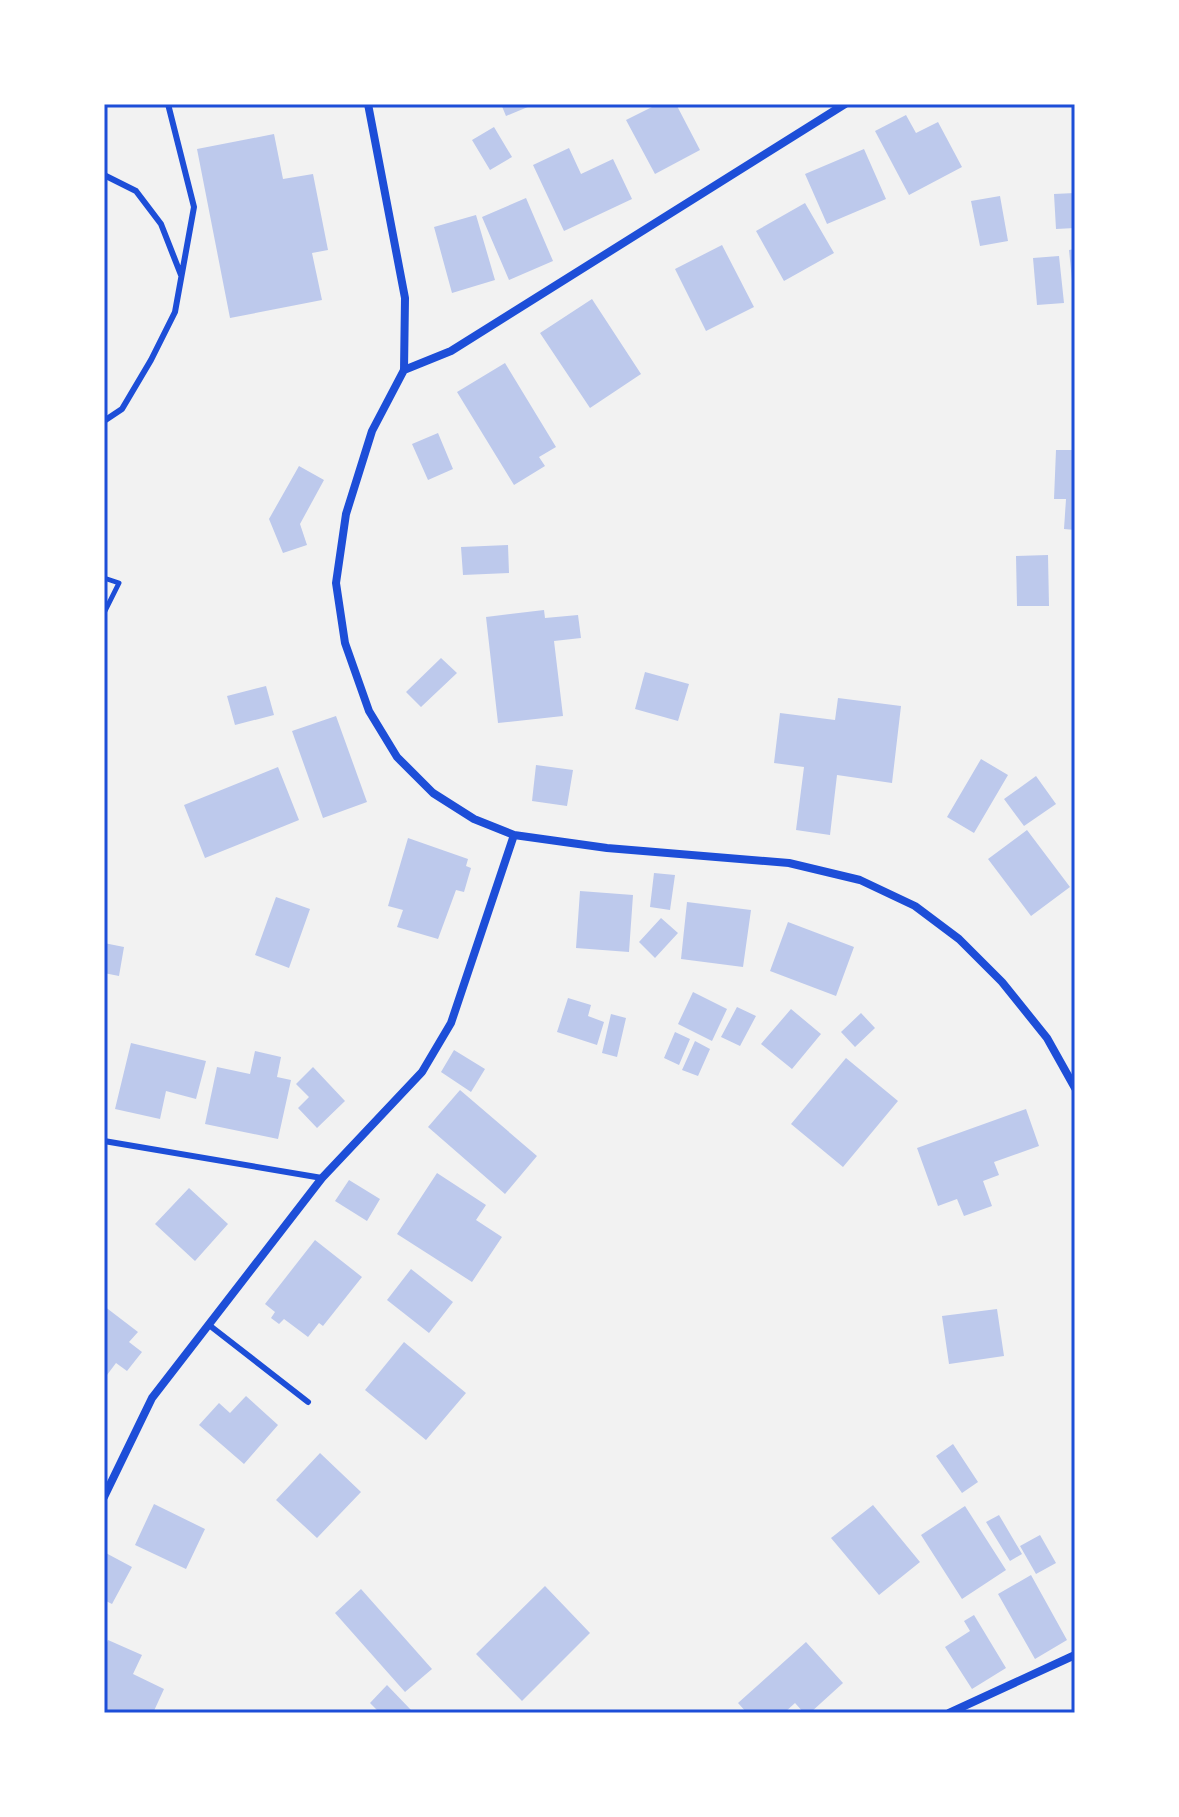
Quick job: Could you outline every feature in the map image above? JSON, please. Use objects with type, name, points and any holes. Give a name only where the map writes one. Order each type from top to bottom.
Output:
[{"type":"street","points":[[368,104],[405,298],[404,370],[372,431],[346,514],[336,583],[345,643],[369,711],[397,757],[433,793],[474,819],[514,835],[607,848],[789,863],[860,880],[915,906],[959,939],[1002,982],[1047,1038],[1075,1088]]},
{"type":"street","points":[[404,370],[451,351],[845,104]]},
{"type":"street","points":[[104,1497],[152,1398],[322,1178],[422,1072],[451,1023],[514,835]]},
{"type":"street","points":[[949,1713],[1075,1655]]},
{"type":"lane","points":[[104,421],[122,409],[175,312],[194,207],[168,104]]},
{"type":"lane","points":[[104,175],[136,191],[161,224],[181,276]]},
{"type":"lane","points":[[104,1141],[322,1178]]},
{"type":"lane","points":[[209,1325],[308,1402]]},
{"type":"path","points":[[104,578],[119,583],[104,613]]},
{"type":"building","points":[[501,104],[535,104],[506,116]]},
{"type":"building","points":[[658,104],[676,104],[700,150],[655,174],[626,120]]},
{"type":"building","points":[[906,115],[916,133],[938,122],[962,167],[909,195],[875,131]]},
{"type":"building","points":[[494,127],[512,157],[490,170],[472,140]]},
{"type":"building","points":[[274,134],[283,179],[313,174],[328,250],[312,253],[322,300],[230,318],[197,149]]},
{"type":"building","points":[[569,148],[581,174],[613,159],[632,199],[564,231],[533,165]]},
{"type":"building","points":[[864,149],[886,199],[827,224],[805,174]]},
{"type":"building","points":[[1075,193],[1075,228],[1056,229],[1054,194]]},
{"type":"building","points":[[1000,196],[1008,241],[980,246],[971,201]]},
{"type":"building","points":[[526,198],[553,261],[509,280],[482,217]]},
{"type":"building","points":[[805,203],[834,253],[784,281],[756,231]]},
{"type":"building","points":[[476,215],[495,280],[452,293],[434,227]]},
{"type":"building","points":[[722,245],[754,307],[706,331],[675,269]]},
{"type":"building","points":[[1075,249],[1075,290],[1073,290],[1069,250]]},
{"type":"building","points":[[1059,256],[1064,303],[1037,305],[1033,258]]},
{"type":"building","points":[[592,299],[641,374],[590,408],[540,333]]},
{"type":"building","points":[[505,363],[556,447],[539,457],[545,466],[514,485],[457,392]]},
{"type":"building","points":[[438,433],[453,469],[428,480],[412,444]]},
{"type":"building","points":[[1056,450],[1075,450],[1075,530],[1064,529],[1066,499],[1054,499]]},
{"type":"building","points":[[299,466],[324,480],[300,524],[307,545],[283,553],[269,519]]},
{"type":"building","points":[[508,545],[509,573],[463,575],[461,547]]},
{"type":"building","points":[[1048,555],[1049,606],[1017,606],[1016,556]]},
{"type":"building","points":[[544,610],[545,618],[578,615],[581,638],[554,641],[563,716],[498,723],[486,617]]},
{"type":"building","points":[[441,658],[457,673],[421,707],[406,692]]},
{"type":"building","points":[[645,672],[689,684],[678,721],[635,709]]},
{"type":"building","points":[[266,686],[274,715],[235,725],[227,696]]},
{"type":"building","points":[[838,698],[901,706],[892,783],[837,775],[830,835],[796,830],[804,767],[774,763],[780,713],[835,720]]},
{"type":"building","points":[[336,716],[367,802],[323,818],[292,731]]},
{"type":"building","points":[[981,759],[1008,775],[974,833],[947,817]]},
{"type":"building","points":[[536,765],[573,770],[567,806],[532,801]]},
{"type":"building","points":[[278,767],[299,820],[205,858],[184,805]]},
{"type":"building","points":[[1036,776],[1056,804],[1024,826],[1004,799]]},
{"type":"building","points":[[1027,830],[1070,887],[1031,916],[988,859]]},
{"type":"building","points":[[408,838],[468,859],[466,866],[471,868],[464,892],[456,890],[438,939],[397,927],[403,910],[388,906]]},
{"type":"building","points":[[654,873],[675,875],[670,910],[650,907]]},
{"type":"building","points":[[580,891],[633,895],[629,952],[576,948]]},
{"type":"building","points":[[276,897],[310,909],[289,968],[255,955]]},
{"type":"building","points":[[687,902],[751,910],[743,967],[681,959]]},
{"type":"building","points":[[661,918],[678,933],[655,958],[639,942]]},
{"type":"building","points":[[788,922],[854,947],[836,996],[770,971]]},
{"type":"building","points":[[104,943],[124,947],[119,976],[104,973]]},
{"type":"building","points":[[693,992],[727,1009],[712,1041],[678,1024]]},
{"type":"building","points":[[568,998],[591,1005],[588,1016],[604,1022],[597,1045],[557,1032]]},
{"type":"building","points":[[737,1007],[756,1016],[740,1046],[721,1037]]},
{"type":"building","points":[[791,1009],[821,1034],[792,1069],[761,1044]]},
{"type":"building","points":[[861,1013],[875,1028],[855,1047],[841,1032]]},
{"type":"building","points":[[611,1014],[626,1018],[617,1057],[602,1053]]},
{"type":"building","points":[[675,1032],[690,1039],[679,1065],[664,1058]]},
{"type":"building","points":[[695,1041],[710,1049],[698,1076],[682,1070]]},
{"type":"building","points":[[131,1043],[206,1061],[196,1099],[166,1091],[160,1119],[115,1109]]},
{"type":"building","points":[[454,1050],[485,1069],[471,1092],[441,1072]]},
{"type":"building","points":[[255,1051],[281,1057],[277,1077],[291,1080],[278,1139],[205,1124],[217,1067],[250,1074]]},
{"type":"building","points":[[846,1058],[898,1101],[843,1167],[791,1124]]},
{"type":"building","points":[[313,1067],[345,1101],[317,1128],[298,1108],[309,1097],[296,1084]]},
{"type":"building","points":[[460,1090],[537,1156],[505,1194],[428,1127]]},
{"type":"building","points":[[1026,1109],[1039,1146],[994,1162],[999,1175],[983,1181],[992,1206],[964,1216],[957,1199],[938,1206],[917,1148]]},
{"type":"building","points":[[437,1173],[486,1205],[476,1220],[502,1237],[472,1282],[397,1234]]},
{"type":"building","points":[[349,1180],[380,1199],[367,1221],[335,1201]]},
{"type":"building","points":[[189,1188],[228,1224],[195,1261],[155,1224]]},
{"type":"building","points":[[315,1240],[362,1277],[323,1326],[319,1323],[308,1337],[284,1319],[279,1324],[271,1318],[275,1312],[265,1304]]},
{"type":"building","points":[[411,1269],[453,1302],[429,1333],[387,1300]]},
{"type":"building","points":[[104,1306],[138,1332],[129,1342],[142,1352],[127,1371],[116,1363],[104,1379]]},
{"type":"building","points":[[997,1309],[1004,1356],[949,1364],[942,1316]]},
{"type":"building","points":[[404,1342],[466,1393],[426,1440],[365,1390]]},
{"type":"building","points":[[246,1396],[278,1425],[244,1464],[199,1425],[219,1403],[230,1413]]},
{"type":"building","points":[[953,1444],[978,1482],[962,1493],[936,1456]]},
{"type":"building","points":[[320,1453],[361,1492],[317,1538],[276,1500]]},
{"type":"building","points":[[154,1504],[205,1529],[186,1569],[135,1545]]},
{"type":"building","points":[[873,1505],[920,1562],[879,1595],[831,1538]]},
{"type":"building","points":[[965,1506],[1006,1570],[962,1599],[921,1535]]},
{"type":"building","points":[[999,1515],[1022,1554],[1010,1561],[986,1522]]},
{"type":"building","points":[[1040,1535],[1056,1563],[1036,1574],[1020,1546]]},
{"type":"building","points":[[104,1552],[132,1567],[112,1604],[104,1600]]},
{"type":"building","points":[[1031,1575],[1067,1640],[1035,1659],[998,1594]]},
{"type":"building","points":[[545,1586],[590,1633],[522,1701],[476,1654]]},
{"type":"building","points":[[361,1589],[432,1669],[405,1692],[335,1613]]},
{"type":"building","points":[[974,1615],[1006,1668],[972,1689],[945,1647],[970,1631],[964,1621]]},
{"type":"building","points":[[108,1640],[142,1655],[133,1674],[164,1689],[153,1713],[104,1713],[104,1649]]},
{"type":"building","points":[[806,1642],[843,1683],[810,1713],[804,1713],[795,1703],[784,1713],[747,1713],[738,1703]]},
{"type":"building","points":[[387,1685],[411,1710],[408,1713],[380,1713],[370,1703]]}]
